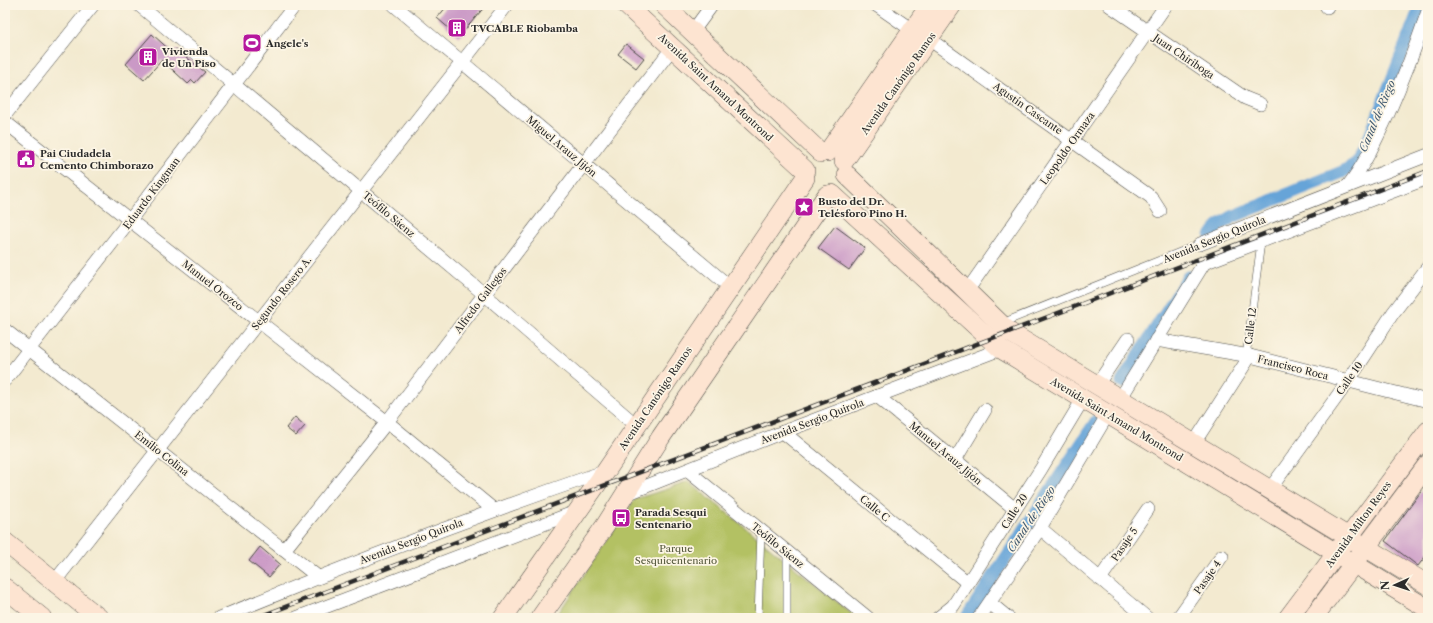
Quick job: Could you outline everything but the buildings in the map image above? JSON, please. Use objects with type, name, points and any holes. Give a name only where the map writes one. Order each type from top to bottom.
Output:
[{"type":"street","points":[[5,115],[93,5]]},
{"type":"street","name":"Teófilo Sáenz","points":[[139,5],[361,190],[636,425]]},
{"type":"street","name":"Eduardo Kingman","points":[[5,380],[296,5]]},
{"type":"street","name":"Miguel Arauz Jijón","points":[[394,5],[730,287]]},
{"type":"street","name":"Segundo Rosero A.","points":[[55,581],[507,5]]},
{"type":"street","name":"Avenida Saint Amand Montrond","points":[[626,5],[673,47],[805,174]]},
{"type":"street","name":"Avenida Saint Amand Montrond","points":[[664,5],[835,160],[1000,324],[1015,336],[1366,546],[1428,585]]},
{"type":"street","points":[[693,31],[712,5]]},
{"type":"street","points":[[876,5],[912,30]]},
{"type":"street","name":"Avenida Canónigo Ramos","points":[[540,618],[605,526],[661,437],[829,195],[843,187],[835,160],[912,30],[930,5]]},
{"type":"street","name":"Avenida Canónigo Ramos","points":[[835,160],[929,38],[952,5]]},
{"type":"street","name":"Juan Chiriboga","points":[[1109,5],[1245,98],[1260,104]]},
{"type":"street","name":"Leopoldo Ormaza","points":[[967,291],[1073,141],[1166,5]]},
{"type":"street","points":[[1348,186],[1363,167],[1373,147],[1411,60],[1428,11]]},
{"type":"street","name":"Agustín Cascante","points":[[929,38],[1151,197],[1160,211]]},
{"type":"street","name":"Alfredo Gallegos","points":[[284,550],[387,422],[673,47]]},
{"type":"street","name":"Manuel Orozco","points":[[5,122],[387,422],[494,510]]},
{"type":"street","name":"Avenida Sergio Quirola","points":[[1200,244],[1428,155]]},
{"type":"street","name":"Avenida Canónigo Ramos","points":[[503,618],[606,471],[730,287],[805,174],[812,157],[835,160]]},
{"type":"street","points":[[805,174],[813,190],[829,195]]},
{"type":"street","name":"Avenida Sergio Quirola","points":[[1156,340],[1204,263],[1428,178]]},
{"type":"street","name":"Avenida Saint Amand Montrond","points":[[829,195],[1001,349],[1428,609]]},
{"type":"street","name":"Calle 10","points":[[1270,489],[1349,380],[1393,313],[1428,267]]},
{"type":"street","name":"Emilio Colina","points":[[5,330],[318,577]]},
{"type":"street","points":[[1097,385],[1128,339]]},
{"type":"street","points":[[1120,399],[1156,340]]},
{"type":"street","name":"Francisco Roca","points":[[1156,340],[1250,356],[1428,401]]},
{"type":"street","name":"Avenida Sergio Quirola","points":[[624,495],[688,472],[783,432],[1001,349]]},
{"type":"street","name":"Calle 12","points":[[1194,443],[1250,356]]},
{"type":"street","name":"Manuel Arauz Jijón","points":[[877,396],[1015,509]]},
{"type":"street","name":"Calle 20","points":[[938,618],[953,606],[1083,399]]},
{"type":"street","points":[[955,460],[985,410]]},
{"type":"street","points":[[979,618],[990,604],[1040,528],[1108,414]]},
{"type":"street","name":"Avenida Milton Reyes","points":[[1288,618],[1428,431]]},
{"type":"street","name":"Calle C","points":[[783,432],[968,583]]},
{"type":"street","name":"Avenida Milton Reyes","points":[[1313,618],[1428,464]]},
{"type":"street","name":"Avenida Sergio Quirola","points":[[219,618],[318,577],[494,510],[606,471]]},
{"type":"street","name":"Teófilo Sáenz","points":[[688,472],[868,618]]},
{"type":"street","name":"Pasaje 5","points":[[1100,579],[1148,509]]},
{"type":"street","points":[[296,618],[578,511],[605,526]]},
{"type":"street","points":[[1040,528],[1147,618]]},
{"type":"street","points":[[5,542],[99,618]]},
{"type":"street","name":"Pasaje 4","points":[[1178,618],[1222,556]]},
{"type":"street","points":[[5,588],[42,618]]},
{"type":"street","points":[[990,604],[1008,618]]},
{"type":"lane","name":"Calle 12","points":[[1250,356],[1247,350],[1261,242]]},
{"type":"lane","name":"Avenida Sergio Quirola","points":[[1000,324],[1087,291],[1200,244]]},
{"type":"lane","points":[[758,618],[761,531]]},
{"type":"lane","points":[[787,552],[787,618]]},
{"type":"green space","name":"Parque Sesquicentenario","points":[[689,482],[857,618],[555,618],[635,499]]},
{"type":"waterway","name":"Canal de Riego","points":[[1211,236],[1218,226],[1232,217],[1342,172],[1357,163],[1370,136],[1421,5]]},
{"type":"waterway","name":"Canal de Riego","points":[[1122,382],[1188,277]]},
{"type":"waterway","name":"Canal de Riego","points":[[966,618],[1097,420]]},
{"type":"railway","points":[[256,618],[1428,171]]},
{"type":"place","name":"TVCABLE Riobamba","points":[[457,28]]},
{"type":"place","name":"Angele's","points":[[252,43]]},
{"type":"place","name":"Vivienda de Un Piso","points":[[148,57]]},
{"type":"place","name":"Pai Ciudadela Cemento Chimborazo","points":[[26,159]]},
{"type":"place","name":"Busto del Dr. Telésforo Pino H.","points":[[804,207]]},
{"type":"place","name":"Parada Sesqui Sentenario","points":[[621,518]]}]
